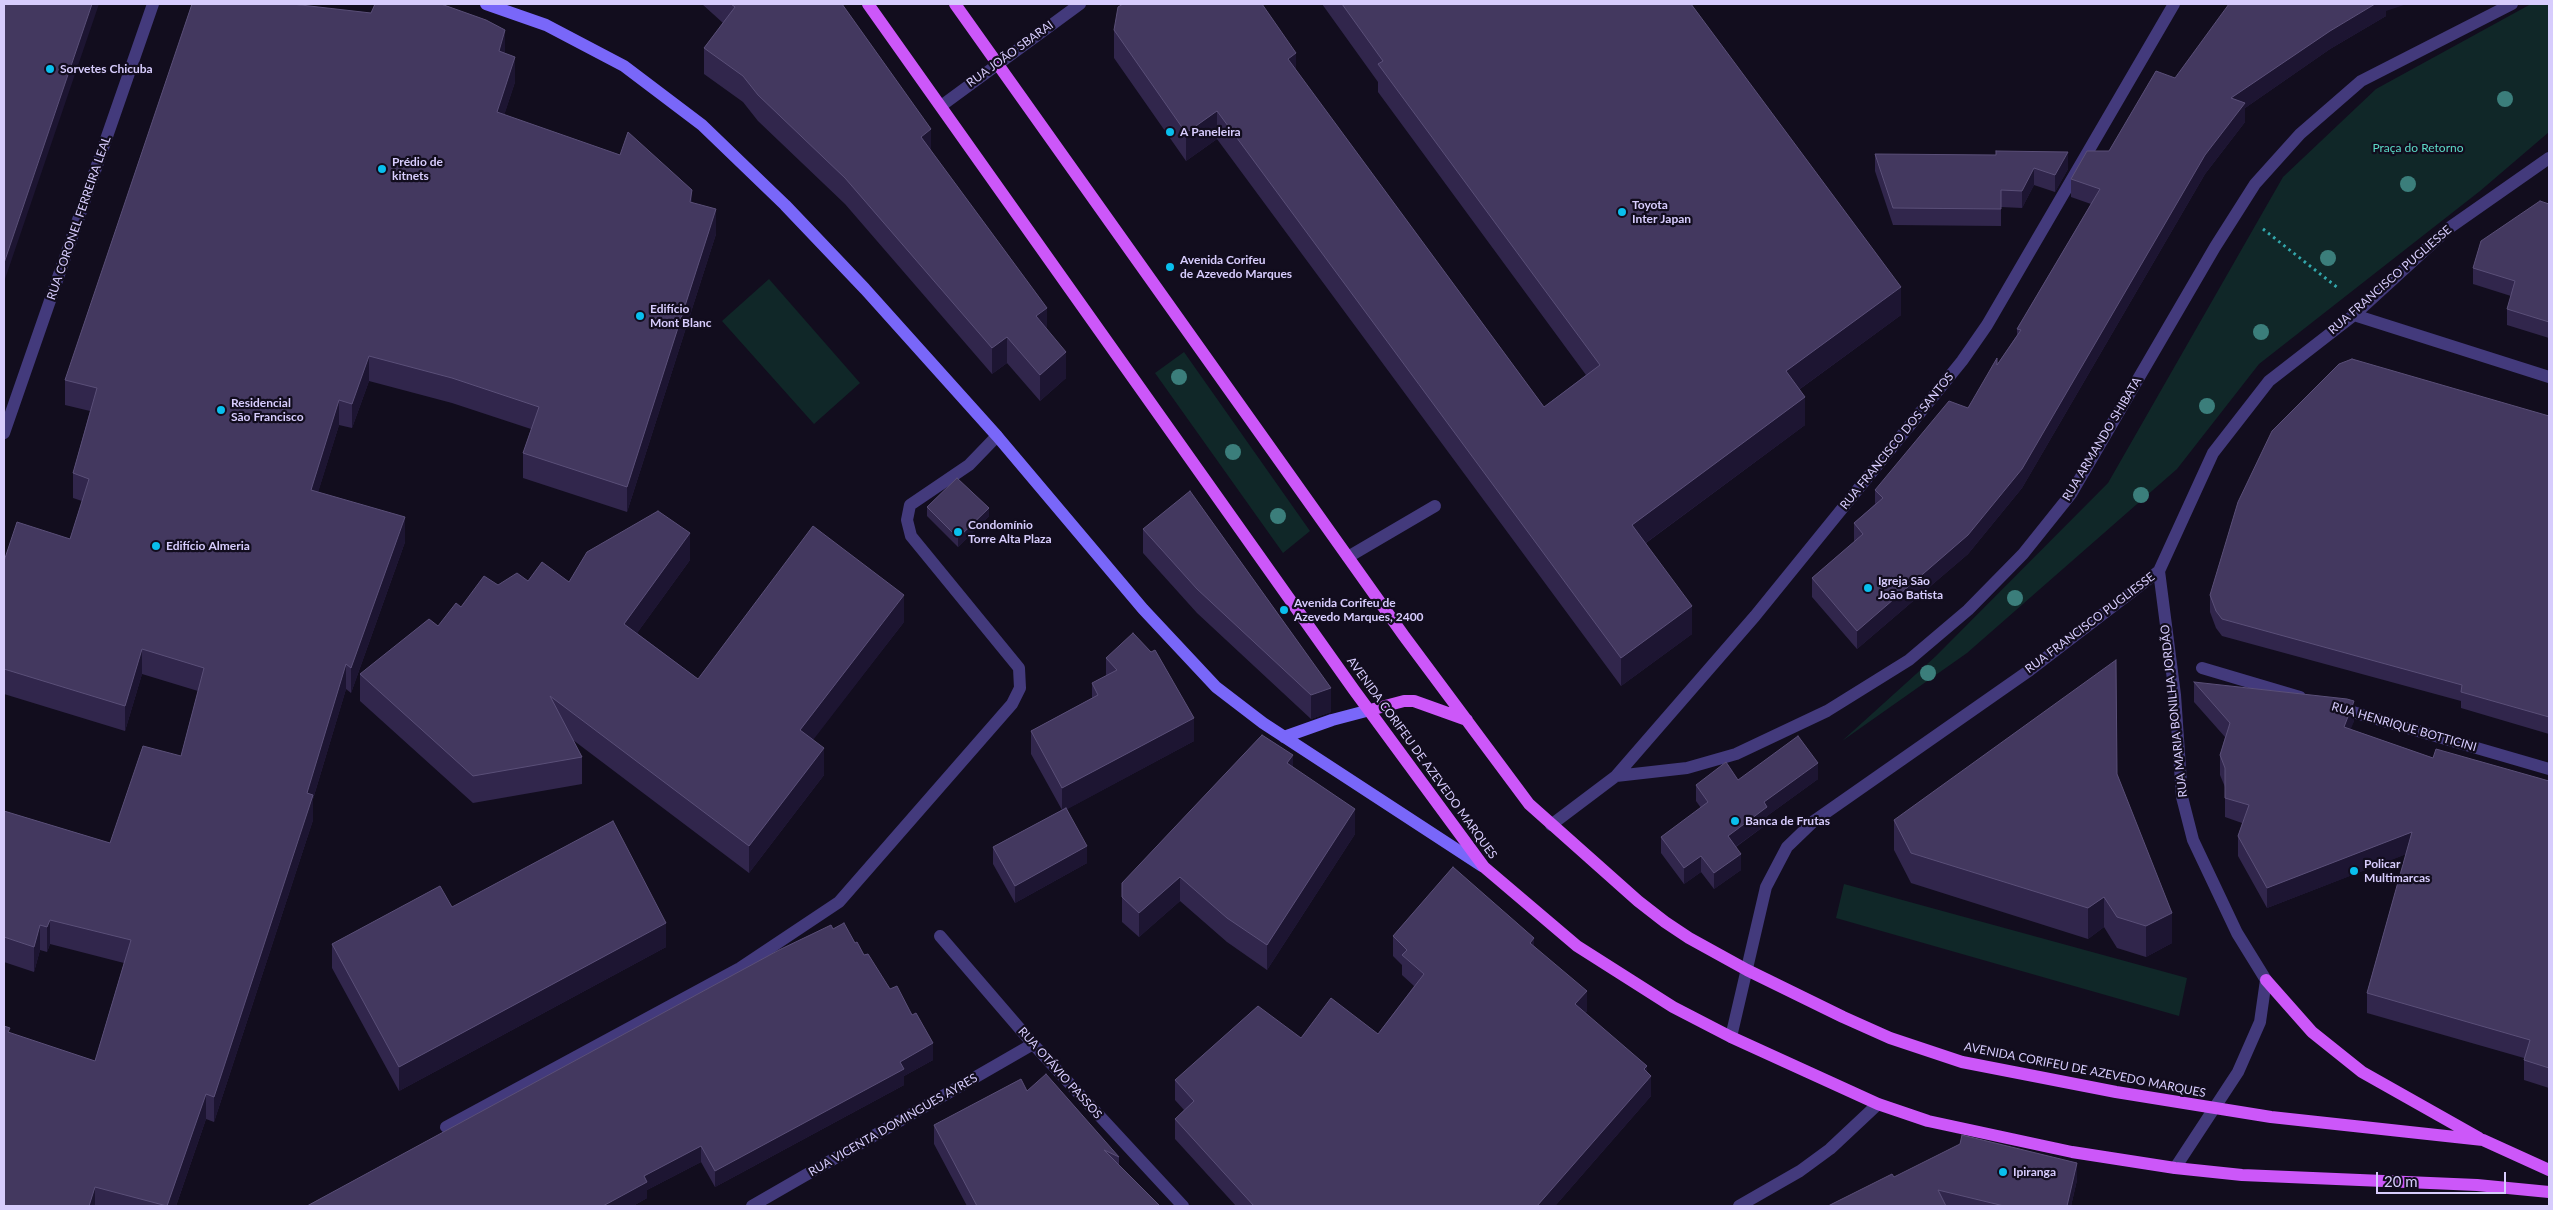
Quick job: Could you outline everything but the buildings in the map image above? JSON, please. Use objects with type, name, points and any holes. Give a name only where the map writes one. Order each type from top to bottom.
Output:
[{"type":"main road","points":[[486,4],[546,25],[624,66],[702,124],[785,205],[865,288],[997,436],[1143,609],[1210,680],[1242,709],[1484,867]]},
{"type":"main road","name":"AVENIDA CORIFEU DE AZEVEDO MARQUES","points":[[868,4],[1370,710],[1484,867],[1577,946],[1673,1007],[1731,1036],[1878,1104],[1928,1121],[2129,1162],[2175,1168],[2242,1175],[2477,1185],[2549,1192]]},
{"type":"main road","name":"AVENIDA CORIFEU DE AZEVEDO MARQUES","points":[[955,4],[1348,557],[1529,804],[1638,901],[1665,922],[1689,938],[1747,970],[1890,1038],[1962,1062],[2271,1118],[2483,1140],[2549,1170]]},
{"type":"main road","points":[[1284,737],[1332,720],[1404,701],[1414,701],[1467,720]]},
{"type":"main road","points":[[2266,980],[2312,1032],[2362,1072],[2483,1140]]},
{"type":"street","name":"RUA CORONEL FERREIRA LEAL","points":[[4,433],[154,4]]},
{"type":"street","name":"RUA JOÃO SBARAI","points":[[941,106],[997,63],[1080,4]]},
{"type":"street","name":"RUA FRANCISCO DOS SANTOS","points":[[1551,825],[1616,776],[1755,616],[1962,361],[1987,325],[2174,4]]},
{"type":"street","name":"RUA ARMANDO SHIBATA","points":[[1616,776],[1687,768],[1744,750],[1828,710],[1901,665],[1968,610],[2023,554],[2071,494],[2255,184],[2300,134],[2361,81],[2512,4]]},
{"type":"street","name":"RUA FRANCISCO PUGLIESSE","points":[[1731,1036],[1766,888],[1787,848],[1814,821],[2030,670],[2159,571],[2213,453],[2269,381],[2358,311],[2449,228],[2549,158]]},
{"type":"street","points":[[2358,311],[2549,377]]},
{"type":"street","points":[[446,1127],[740,968],[839,902],[1012,704],[1020,688],[1018,668],[911,536],[907,520],[910,505],[969,465],[997,436]]},
{"type":"street","points":[[1348,557],[1435,506]]},
{"type":"street","name":"RUA MARIA BONILHA JORDÃO","points":[[2159,571],[2175,695],[2182,797],[2193,840],[2237,933],[2266,980]]},
{"type":"street","name":"RUA HENRIQUE BOTTICINI","points":[[2202,668],[2549,769]]},
{"type":"street","name":"RUA OTÁVIO PASSOS","points":[[940,936],[1033,1044],[1183,1206]]},
{"type":"street","points":[[2175,1168],[2238,1072],[2260,1022],[2266,980]]},
{"type":"street","name":"RUA VICENTA DOMINGUES AYRES","points":[[752,1206],[1033,1044]]},
{"type":"street","points":[[1739,1206],[1800,1171],[1830,1149],[1878,1104]]},
{"type":"path","points":[[2238,210],[2358,311]]},
{"type":"green space","name":"Praça do Retorno","points":[[2531,4],[2549,4],[2549,132],[2480,191],[2259,364],[2177,469],[1967,653],[1842,741],[1936,656],[2108,483],[2283,177],[2376,89]]},
{"type":"green space","points":[[769,279],[860,383],[814,424],[722,321]]},
{"type":"green space","points":[[1184,352],[1310,531],[1283,553],[1155,373]]},
{"type":"green space","points":[[1844,884],[2187,978],[2179,1016],[1836,918]]},
{"type":"place","name":"Sorvetes Chicuba","points":[[50,69]]},
{"type":"place","name":"A Paneleira","points":[[1170,132]]},
{"type":"place","name":"Prédio de kitnets","points":[[382,169]]},
{"type":"place","name":"Toyota Inter Japan","points":[[1622,212]]},
{"type":"place","name":"Avenida Corifeu de Azevedo Marques","points":[[1170,267]]},
{"type":"place","name":"Edifício Mont Blanc","points":[[640,316]]},
{"type":"place","name":"Residencial São Francisco","points":[[221,410]]},
{"type":"place","name":"Condomínio Torre Alta Plaza","points":[[958,532]]},
{"type":"place","name":"Edifício Almeria","points":[[156,546]]},
{"type":"place","name":"Igreja São João Batista","points":[[1868,588]]},
{"type":"place","name":"Avenida Corifeu de Azevedo Marques, 2400","points":[[1284,610]]},
{"type":"place","name":"Banca de Frutas","points":[[1735,821]]},
{"type":"place","name":"Policar Multimarcas","points":[[2354,871]]},
{"type":"place","name":"Ipiranga","points":[[2003,1172]]}]
